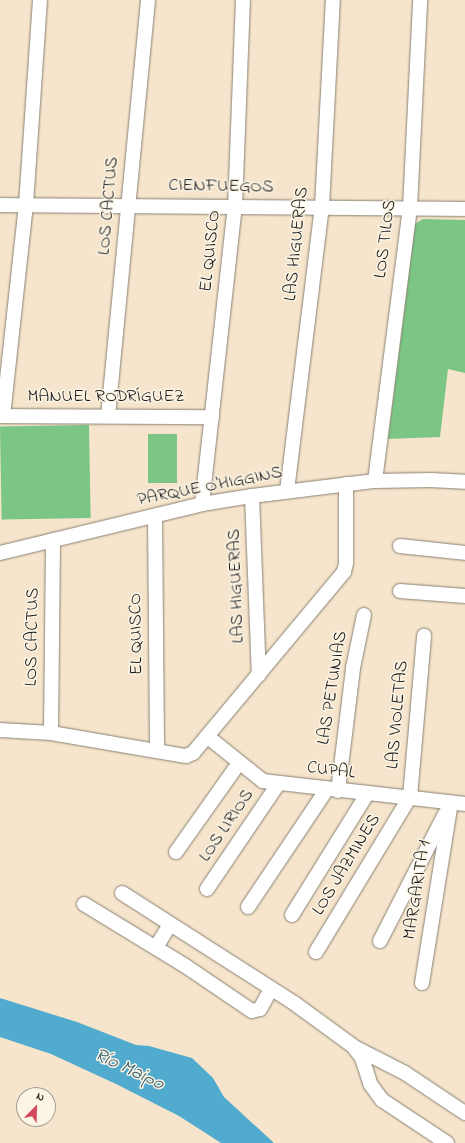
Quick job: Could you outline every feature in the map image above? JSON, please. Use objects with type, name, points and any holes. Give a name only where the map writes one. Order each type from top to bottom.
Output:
[{"type":"street","points":[[1,416],[26,205],[40,0]]},
{"type":"street","name":"LOS CACTUS","points":[[108,416],[148,0]]},
{"type":"street","name":"EL QUISCO","points":[[202,504],[235,207],[244,0]]},
{"type":"street","name":"LAS HIGUERAS","points":[[287,491],[322,207],[333,0]]},
{"type":"street","name":"LOS TILOS","points":[[375,481],[410,208],[420,0]]},
{"type":"street","name":"CIENFUEGOS","points":[[0,205],[465,209]]},
{"type":"street","name":"MANUEL RODRÍGUEZ","points":[[1,416],[212,417]]},
{"type":"street","name":"PARQUE O'HIGGINS","points":[[0,553],[202,504],[252,496],[375,481],[430,480],[465,482]]},
{"type":"street","points":[[0,730],[51,733],[186,756],[193,753],[208,737],[345,569],[346,484]]},
{"type":"street","name":"LAS HIGUERAS","points":[[252,496],[259,675]]},
{"type":"street","name":"EL QUISCO","points":[[154,516],[157,751]]},
{"type":"street","name":"LOS CACTUS","points":[[51,733],[53,540]]},
{"type":"street","points":[[400,546],[465,553]]},
{"type":"street","points":[[400,591],[465,596]]},
{"type":"street","name":"LAS PETUNIAS","points":[[332,790],[353,668],[364,615]]},
{"type":"street","name":"LAS VIOLETAS","points":[[410,797],[424,636]]},
{"type":"street","name":"CUPAL","points":[[208,737],[254,776],[278,784],[465,804]]},
{"type":"street","points":[[176,852],[239,763]]},
{"type":"street","name":"LOS LIRIOS","points":[[207,889],[278,784]]},
{"type":"street","points":[[248,907],[332,790]]},
{"type":"street","points":[[292,915],[367,794]]},
{"type":"street","name":"LOS JAZMINES","points":[[316,952],[410,797]]},
{"type":"street","points":[[380,941],[451,802]]},
{"type":"street","name":"MARGARITA 1","points":[[422,983],[451,802]]},
{"type":"street","points":[[122,893],[170,926],[271,989],[353,1046],[405,1072],[465,1113]]},
{"type":"street","points":[[84,904],[156,947],[252,1010],[260,1009],[271,989]]},
{"type":"street","points":[[156,947],[170,926]]},
{"type":"street","points":[[353,1046],[362,1058],[371,1084],[382,1100],[447,1143]]},
{"type":"green space","points":[[423,219],[465,220],[465,373],[448,369],[440,437],[388,439],[415,224]]},
{"type":"green space","points":[[89,425],[91,518],[2,520],[0,427]]},
{"type":"green space","points":[[148,434],[177,434],[177,483],[148,483]]},
{"type":"water","name":"Río Maipo","points":[[0,998],[77,1022],[136,1045],[149,1046],[192,1058],[213,1078],[224,1097],[274,1143],[221,1143],[179,1116],[116,1084],[51,1054],[0,1037]]}]
